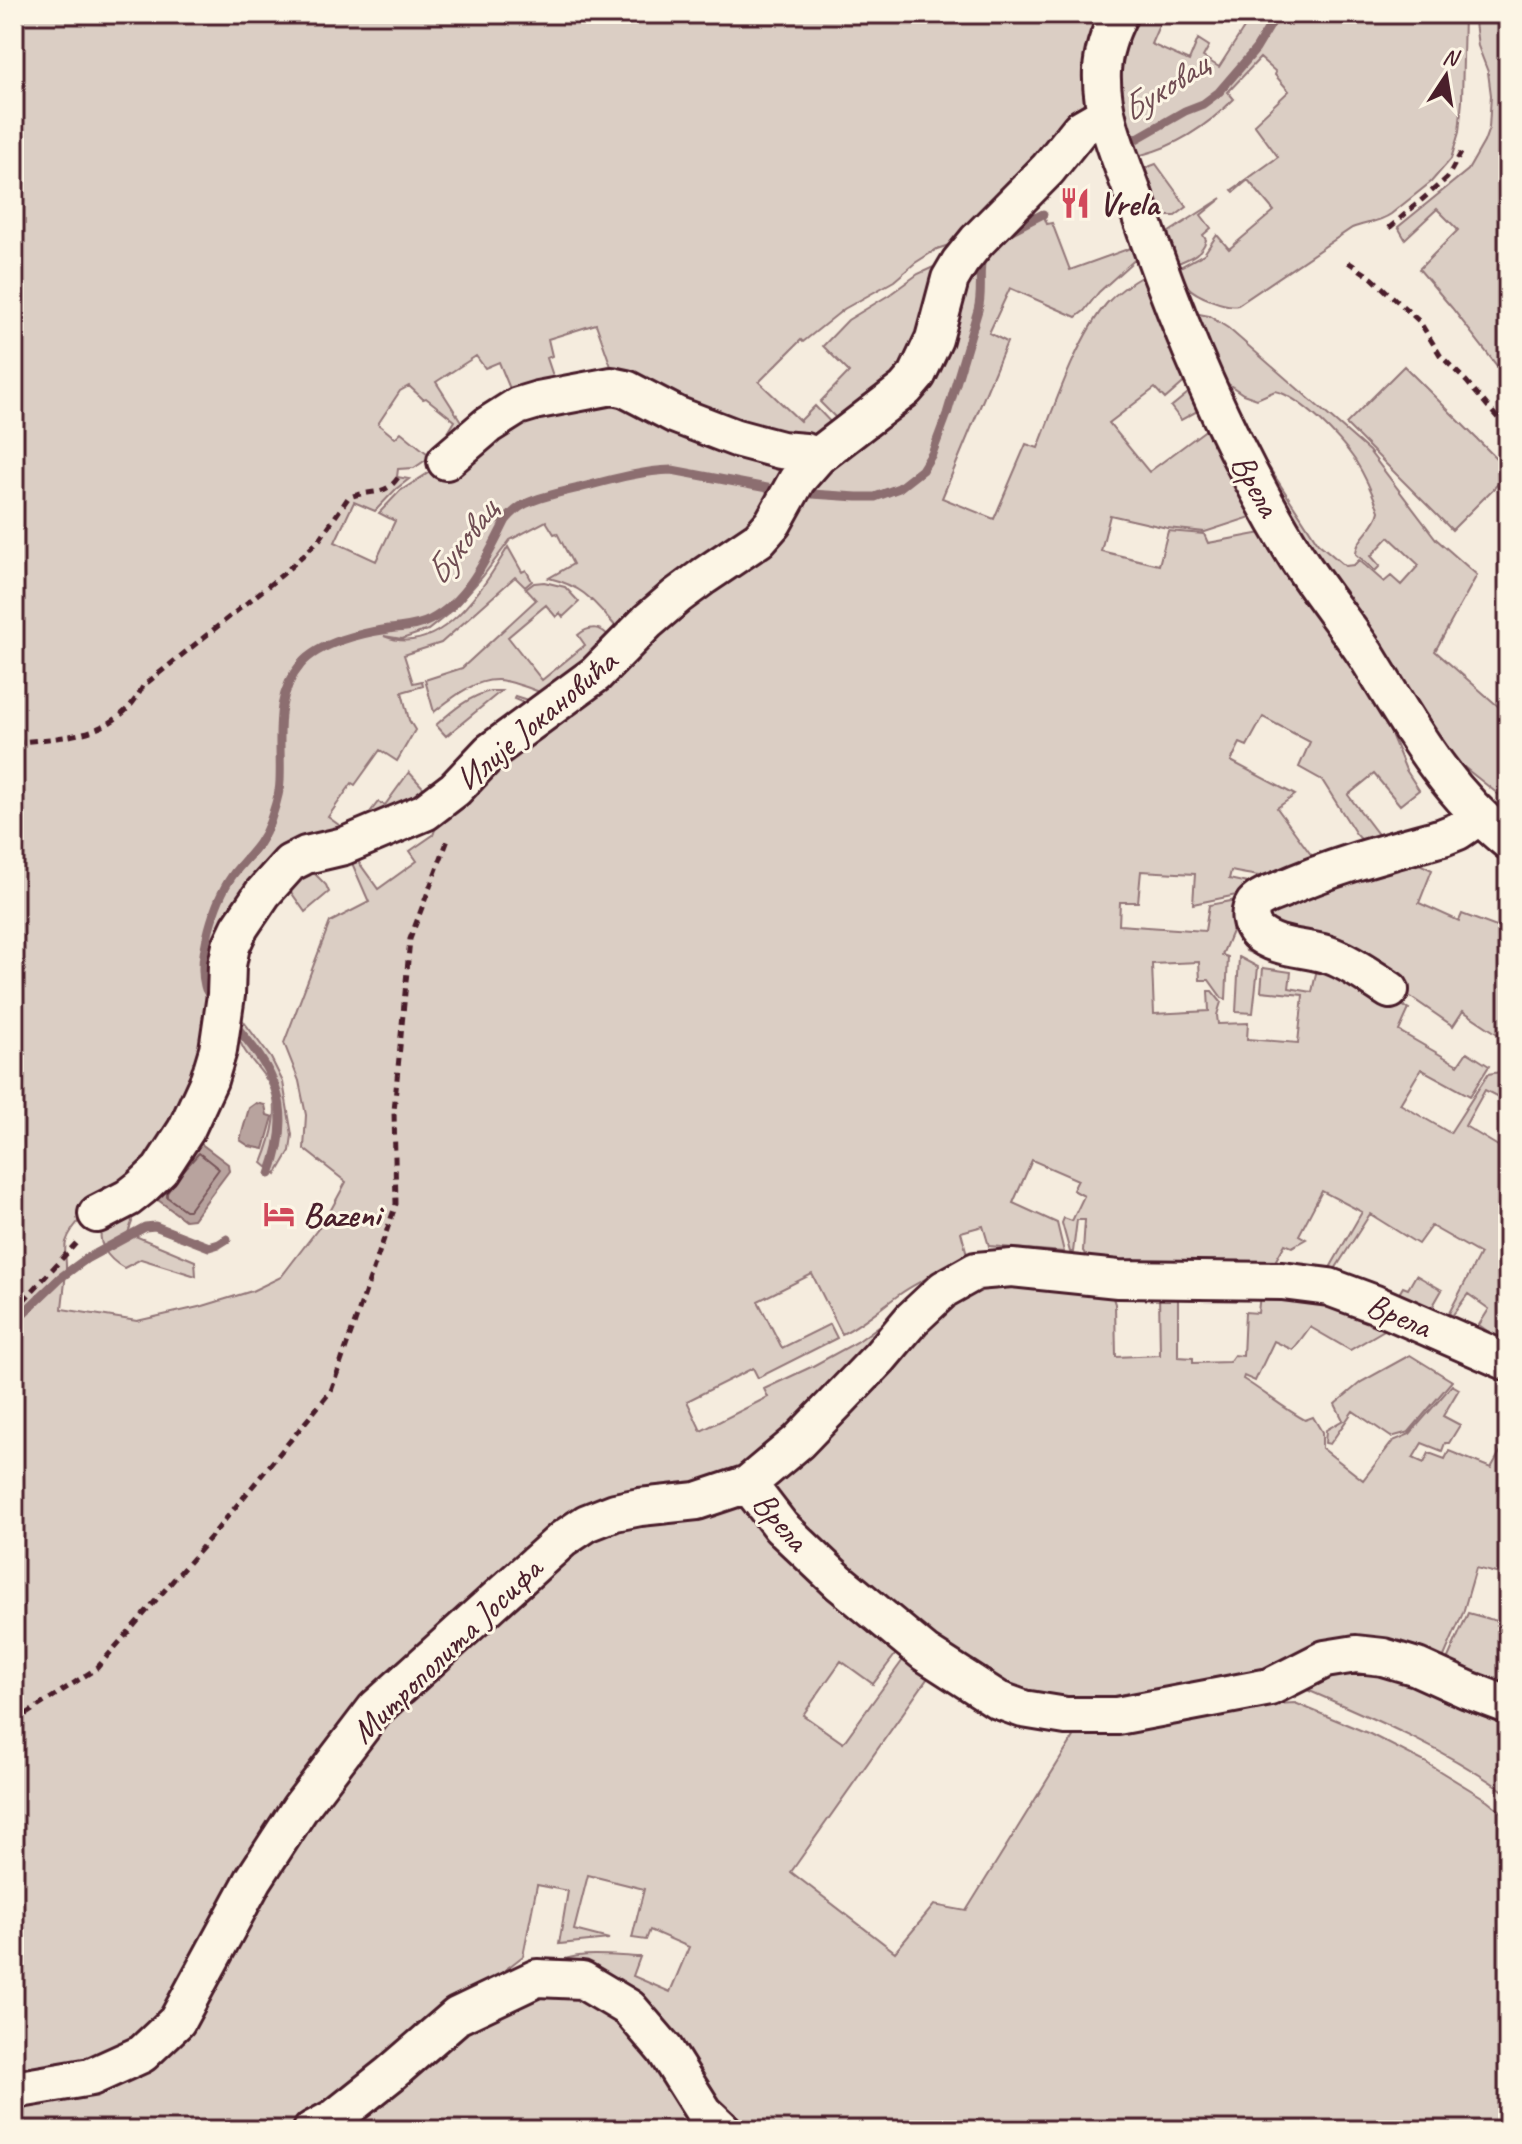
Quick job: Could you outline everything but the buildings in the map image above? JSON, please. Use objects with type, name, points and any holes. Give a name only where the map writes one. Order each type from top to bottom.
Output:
[{"type":"street","name":"Врела","points":[[1119,14],[1109,37],[1102,74],[1113,135],[1165,283],[1240,458],[1295,554],[1351,632],[1415,737],[1469,806],[1508,841]]},
{"type":"street","name":"Илије Јокановића","points":[[93,1222],[160,1170],[197,1109],[218,1050],[231,946],[263,893],[290,863],[306,855],[344,846],[425,812],[455,789],[490,752],[596,674],[677,596],[759,539],[800,480],[911,382],[934,339],[950,279],[977,241],[1048,169],[1080,129],[1113,135]]},
{"type":"street","points":[[446,461],[488,425],[518,406],[612,386],[626,389],[689,421],[736,438],[781,450],[805,452],[800,480]]},
{"type":"street","points":[[1390,990],[1331,955],[1264,937],[1250,921],[1251,908],[1260,899],[1325,870],[1443,837],[1480,816]]},
{"type":"street","name":"Врела","points":[[1508,1362],[1329,1287],[1282,1281],[1118,1279],[1012,1268],[976,1271],[944,1289],[912,1319],[798,1442],[748,1484],[781,1527],[851,1592],[925,1653],[998,1700],[1023,1709],[1066,1716],[1117,1716],[1270,1687],[1325,1659],[1356,1654],[1383,1657],[1417,1667],[1508,1705]]},
{"type":"street","name":"Митрополита Јосифа","points":[[14,2090],[91,2077],[142,2054],[177,2021],[254,1879],[300,1808],[376,1708],[563,1539],[587,1523],[615,1512],[697,1501],[748,1484]]},
{"type":"street","points":[[312,2130],[336,2117],[457,2016],[537,1978],[582,1980],[629,2008],[665,2050],[704,2112],[723,2130]]},
{"type":"path","points":[[1389,228],[1447,178],[1461,153]]},
{"type":"path","points":[[1348,262],[1372,278],[1420,322],[1440,355],[1508,430]]},
{"type":"path","points":[[14,743],[82,734],[118,719],[133,704],[143,686],[283,574],[312,547],[348,498],[387,489],[401,473]]},
{"type":"path","points":[[14,1722],[97,1668],[210,1538],[331,1391],[396,1204],[394,1111],[410,939],[455,819],[455,789]]},
{"type":"path","points":[[14,1311],[93,1222]]},
{"type":"shaded area","points":[[14,14],[1103,14],[1091,54],[1090,90],[1085,107],[1043,163],[976,231],[937,249],[894,281],[844,309],[803,342],[801,340],[759,382],[800,421],[815,406],[838,430],[826,438],[804,445],[792,445],[759,438],[690,415],[632,387],[603,380],[614,375],[596,324],[548,339],[552,356],[547,358],[558,391],[515,401],[499,362],[485,368],[476,356],[436,382],[469,434],[446,436],[455,421],[409,386],[400,391],[378,424],[395,438],[401,432],[428,454],[436,447],[439,451],[414,468],[398,469],[397,477],[409,479],[375,511],[354,502],[335,542],[376,561],[395,521],[379,513],[400,491],[518,416],[570,398],[602,393],[620,395],[717,439],[765,454],[805,460],[763,526],[685,582],[628,629],[617,628],[580,591],[549,578],[573,564],[557,533],[554,534],[546,521],[510,540],[453,610],[428,630],[402,639],[384,636],[404,640],[424,637],[442,628],[473,599],[508,547],[522,572],[526,570],[532,581],[525,587],[515,577],[441,643],[404,655],[413,683],[422,681],[423,686],[402,692],[409,720],[415,730],[397,761],[380,750],[328,817],[354,836],[314,846],[289,858],[262,882],[237,913],[220,945],[206,1057],[194,1095],[174,1131],[147,1165],[77,1222],[65,1245],[62,1309],[137,1321],[203,1306],[252,1291],[281,1277],[327,1217],[346,1182],[304,1149],[306,1115],[299,1081],[284,1043],[330,922],[369,902],[348,854],[352,853],[378,889],[417,861],[410,851],[433,835],[444,806],[490,759],[589,684],[683,599],[758,547],[781,525],[810,474],[852,436],[909,393],[921,379],[933,359],[964,267],[1028,199],[1035,216],[1043,214],[1047,224],[1052,223],[1070,270],[1136,246],[1139,256],[1076,317],[1010,288],[989,333],[1007,342],[942,498],[994,519],[1026,444],[1038,448],[1086,334],[1107,303],[1146,274],[1189,378],[1165,399],[1155,388],[1109,423],[1149,472],[1211,426],[1255,512],[1251,517],[1205,532],[1167,528],[1110,515],[1101,551],[1159,565],[1168,531],[1204,534],[1208,543],[1267,532],[1358,667],[1378,703],[1406,770],[1419,790],[1400,805],[1374,774],[1348,795],[1386,845],[1370,849],[1356,834],[1322,780],[1299,767],[1310,742],[1263,717],[1247,746],[1240,743],[1231,761],[1295,795],[1277,808],[1320,867],[1276,877],[1231,871],[1229,879],[1270,888],[1193,904],[1195,874],[1141,871],[1138,902],[1120,902],[1119,925],[1205,931],[1209,905],[1246,898],[1222,955],[1228,957],[1226,999],[1209,980],[1200,980],[1199,962],[1152,964],[1154,1014],[1209,1011],[1208,991],[1212,991],[1221,1002],[1218,1024],[1248,1023],[1247,1039],[1298,1043],[1303,995],[1261,991],[1263,968],[1291,972],[1289,988],[1312,992],[1318,964],[1293,959],[1291,964],[1260,957],[1246,951],[1245,946],[1270,948],[1320,960],[1409,1009],[1399,1031],[1458,1065],[1467,1052],[1489,1066],[1470,1096],[1421,1069],[1400,1104],[1450,1133],[1488,1074],[1500,1072],[1508,1087],[1508,1102],[1485,1090],[1465,1126],[1508,1152],[1508,1346],[1479,1325],[1489,1309],[1468,1294],[1452,1316],[1449,1313],[1480,1254],[1431,1226],[1418,1244],[1370,1214],[1332,1274],[1327,1273],[1362,1212],[1322,1191],[1299,1235],[1306,1239],[1292,1247],[1285,1244],[1272,1267],[1122,1266],[1094,1262],[1083,1251],[1085,1220],[1077,1220],[1073,1252],[1070,1252],[1062,1223],[1064,1218],[1072,1221],[1084,1196],[1073,1190],[1078,1180],[1032,1160],[1013,1203],[1057,1223],[1064,1252],[989,1246],[983,1226],[961,1232],[968,1258],[908,1289],[842,1334],[812,1274],[758,1301],[782,1348],[830,1324],[837,1338],[758,1378],[753,1368],[687,1401],[701,1431],[768,1397],[764,1389],[857,1342],[901,1310],[790,1431],[740,1472],[696,1488],[716,1507],[737,1503],[748,1508],[796,1555],[901,1647],[873,1684],[841,1661],[803,1715],[843,1743],[908,1653],[934,1669],[791,1872],[895,1952],[934,1905],[966,1911],[1080,1727],[1233,1711],[1254,1705],[1295,1703],[1370,1734],[1425,1762],[1487,1800],[1508,1817],[1508,2130],[741,2130],[722,2111],[673,2031],[649,2008],[598,1975],[552,1964],[584,1955],[640,1957],[633,1976],[670,1992],[689,1947],[650,1930],[646,1940],[632,1938],[644,1889],[588,1875],[574,1930],[609,1939],[559,1944],[568,1891],[537,1885],[523,1956],[500,1974],[507,2007],[540,1993],[580,1994],[622,2018],[702,2130],[14,2130]]},
{"type":"shaded area","points":[[1135,14],[1164,14],[1151,44],[1189,61],[1198,39],[1209,46],[1203,57],[1219,67],[1253,14],[1464,14],[1462,101],[1459,132],[1451,159],[1431,182],[1391,214],[1352,228],[1238,305],[1226,305],[1204,297],[1185,284],[1180,267],[1204,254],[1217,235],[1229,249],[1274,211],[1248,180],[1234,192],[1232,190],[1278,157],[1254,124],[1289,91],[1275,75],[1276,72],[1260,58],[1228,92],[1234,99],[1214,117],[1179,140],[1141,155],[1136,152],[1117,92],[1123,39]]},
{"type":"shaded area","points":[[1474,14],[1508,14],[1508,380],[1419,269],[1458,230],[1437,209],[1405,239],[1398,227],[1468,170],[1489,128],[1491,95],[1488,72],[1478,46]]},
{"type":"shaded area","points":[[1156,164],[1187,207],[1175,216],[1163,216],[1145,168]]},
{"type":"shaded area","points":[[1222,198],[1201,215],[1211,228],[1203,235],[1206,240],[1202,249],[1178,263],[1168,238],[1169,232]]},
{"type":"shaded area","points":[[940,264],[926,344],[843,425],[820,402],[849,372],[823,346],[848,320],[918,274]]},
{"type":"shaded area","points":[[1199,314],[1209,316],[1228,328],[1369,451],[1436,539],[1477,575],[1435,651],[1508,713],[1508,802],[1440,748],[1272,487],[1239,412],[1261,455],[1318,543],[1345,566],[1354,565],[1359,560],[1384,582],[1391,576],[1401,585],[1419,565],[1389,537],[1371,556],[1380,566],[1375,571],[1356,554],[1359,543],[1379,511],[1355,460],[1330,430],[1296,401],[1275,391],[1257,399],[1224,381],[1197,319]]},
{"type":"shaded area","points":[[1404,366],[1508,470],[1508,474],[1452,530],[1346,424]]},
{"type":"shaded area","points":[[1193,389],[1203,408],[1181,420],[1171,407]]},
{"type":"shaded area","points":[[534,583],[565,587],[579,602],[563,617],[560,613],[556,617],[546,605],[508,637],[542,680],[585,645],[578,635],[582,632],[591,628],[600,629],[611,639],[546,694],[508,682],[488,681],[463,691],[434,712],[425,680],[462,668],[536,600],[526,589]]},
{"type":"shaded area","points":[[490,691],[501,691],[446,736],[436,725],[468,700]]},
{"type":"shaded area","points":[[515,696],[546,706],[454,783],[371,818],[368,815],[378,802],[385,805],[409,772],[428,793],[528,709],[524,703],[514,699]]},
{"type":"shaded area","points":[[1405,857],[1432,870],[1419,903],[1459,921],[1462,914],[1502,929],[1498,935],[1508,942],[1508,1041],[1463,1011],[1453,1026],[1399,989],[1278,936],[1259,909]]},
{"type":"shaded area","points":[[308,867],[329,892],[305,912],[284,882]]},
{"type":"shaded area","points":[[1239,957],[1258,967],[1253,1013],[1236,1012]]},
{"type":"shaded area","points":[[238,1014],[271,1058],[283,1082],[292,1135],[290,1151],[276,1175],[262,1163],[274,1122],[272,1092],[239,1040]]},
{"type":"shaded area","points":[[131,1216],[128,1233],[195,1261],[196,1276],[141,1259],[124,1268],[113,1260],[104,1249],[102,1230],[105,1223]]},
{"type":"shaded area","points":[[1416,1275],[1442,1290],[1430,1311],[1397,1297],[1403,1287],[1408,1289]]},
{"type":"shaded area","points":[[984,1284],[1111,1292],[1115,1304],[1116,1357],[1160,1355],[1159,1293],[1178,1294],[1178,1357],[1193,1358],[1193,1363],[1229,1362],[1234,1355],[1243,1356],[1245,1312],[1258,1313],[1260,1294],[1323,1300],[1391,1326],[1350,1350],[1310,1327],[1293,1350],[1274,1341],[1255,1381],[1244,1376],[1243,1379],[1305,1420],[1313,1417],[1322,1432],[1322,1448],[1363,1480],[1393,1441],[1410,1434],[1452,1385],[1459,1389],[1443,1416],[1460,1425],[1449,1443],[1445,1443],[1442,1451],[1422,1443],[1413,1458],[1424,1463],[1429,1453],[1445,1459],[1449,1451],[1491,1468],[1508,1438],[1508,1576],[1476,1568],[1463,1613],[1439,1668],[1424,1661],[1175,1697],[1016,1701],[916,1634],[770,1493],[773,1485],[941,1309]]},
{"type":"shaded area","points":[[1410,1355],[1452,1381],[1409,1432],[1391,1437],[1353,1411],[1330,1444],[1325,1443],[1326,1430],[1343,1420],[1335,1404],[1361,1382]]},
{"type":"shaded area","points":[[1468,1613],[1508,1624],[1508,1696],[1443,1669]]},
{"type":"shaded area","points":[[1378,1670],[1508,1719],[1508,1794],[1435,1749],[1305,1689],[1327,1673]]},
{"type":"water","points":[[256,1103],[265,1105],[267,1115],[273,1117],[264,1149],[249,1146],[240,1140],[249,1108]]},
{"type":"water","points":[[200,1143],[228,1164],[229,1171],[193,1219],[185,1220],[158,1200],[157,1193],[194,1144]]},
{"type":"waterway","name":"Буковац","points":[[1122,147],[1203,104],[1219,92],[1256,49],[1277,14]]},
{"type":"waterway","name":"Буковац","points":[[1006,233],[1043,214]]},
{"type":"waterway","name":"Буковац","points":[[797,493],[875,497],[899,488],[922,470],[932,454],[947,414],[978,310],[982,256]]},
{"type":"waterway","name":"Буковац","points":[[215,1001],[206,990],[203,974],[209,929],[226,886],[258,845],[270,822],[280,786],[282,705],[292,677],[301,664],[318,650],[341,640],[420,624],[443,612],[476,576],[506,520],[520,507],[538,499],[625,476],[672,470],[783,491]]},
{"type":"waterway","name":"Буковац","points":[[232,1022],[260,1057],[277,1092],[281,1130],[270,1174]]},
{"type":"waterway","name":"Буковац","points":[[14,1322],[60,1278],[86,1259],[145,1227],[155,1226],[209,1247],[227,1239]]},
{"type":"place","name":"Vrela","points":[[1075,203]]},
{"type":"place","name":"Bazeni","points":[[279,1214]]}]
